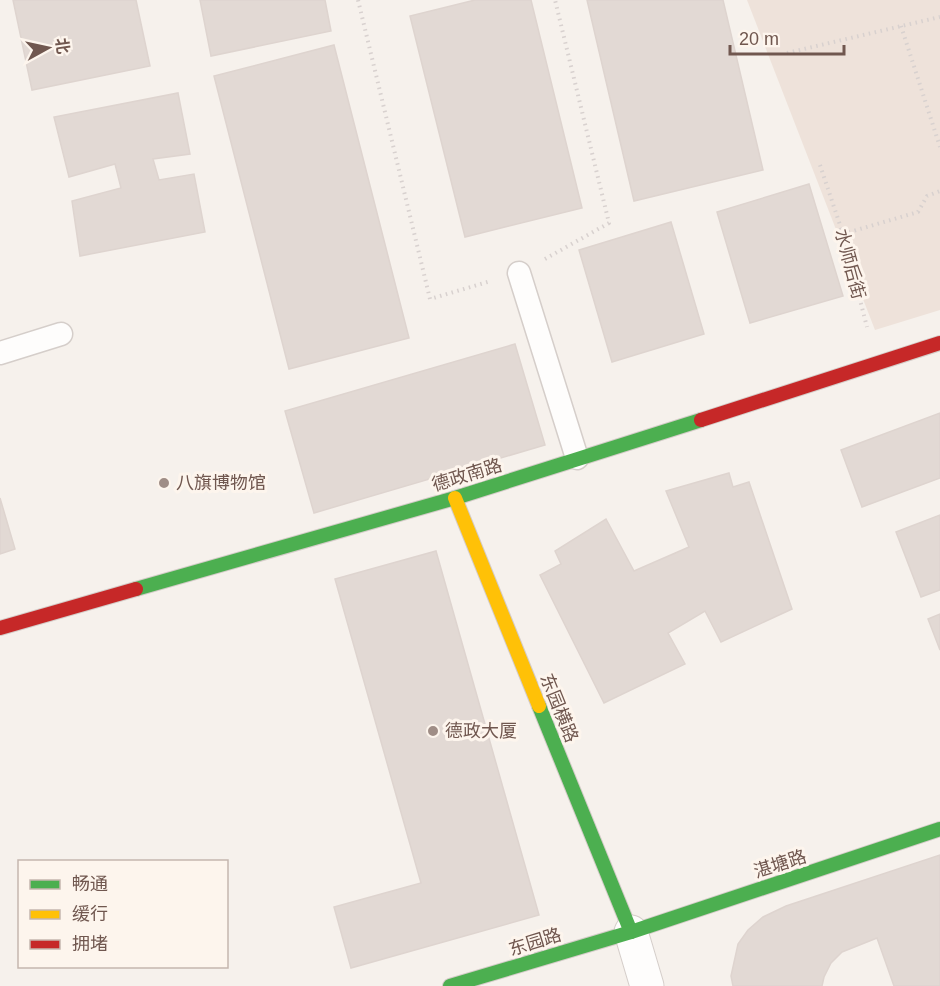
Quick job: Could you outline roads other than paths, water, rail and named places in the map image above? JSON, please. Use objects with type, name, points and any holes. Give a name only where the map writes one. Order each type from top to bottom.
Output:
[{"type":"street","name":"德政南路","points":[[0,628],[454,498],[940,343]]},
{"type":"street","name":"东园横路","points":[[454,498],[631,932]]},
{"type":"street","name":"湛塘路","points":[[631,932],[940,829]]},
{"type":"street","name":"东园路","points":[[450,986],[631,932]]},
{"type":"street","points":[[631,932],[647,986]]},
{"type":"lane","points":[[519,273],[577,458]]},
{"type":"lane","points":[[0,353],[61,334]]},
{"type":"place","name":"八旗博物馆","points":[[164,483]]},
{"type":"place","name":"德政大厦","points":[[433,731]]}]
